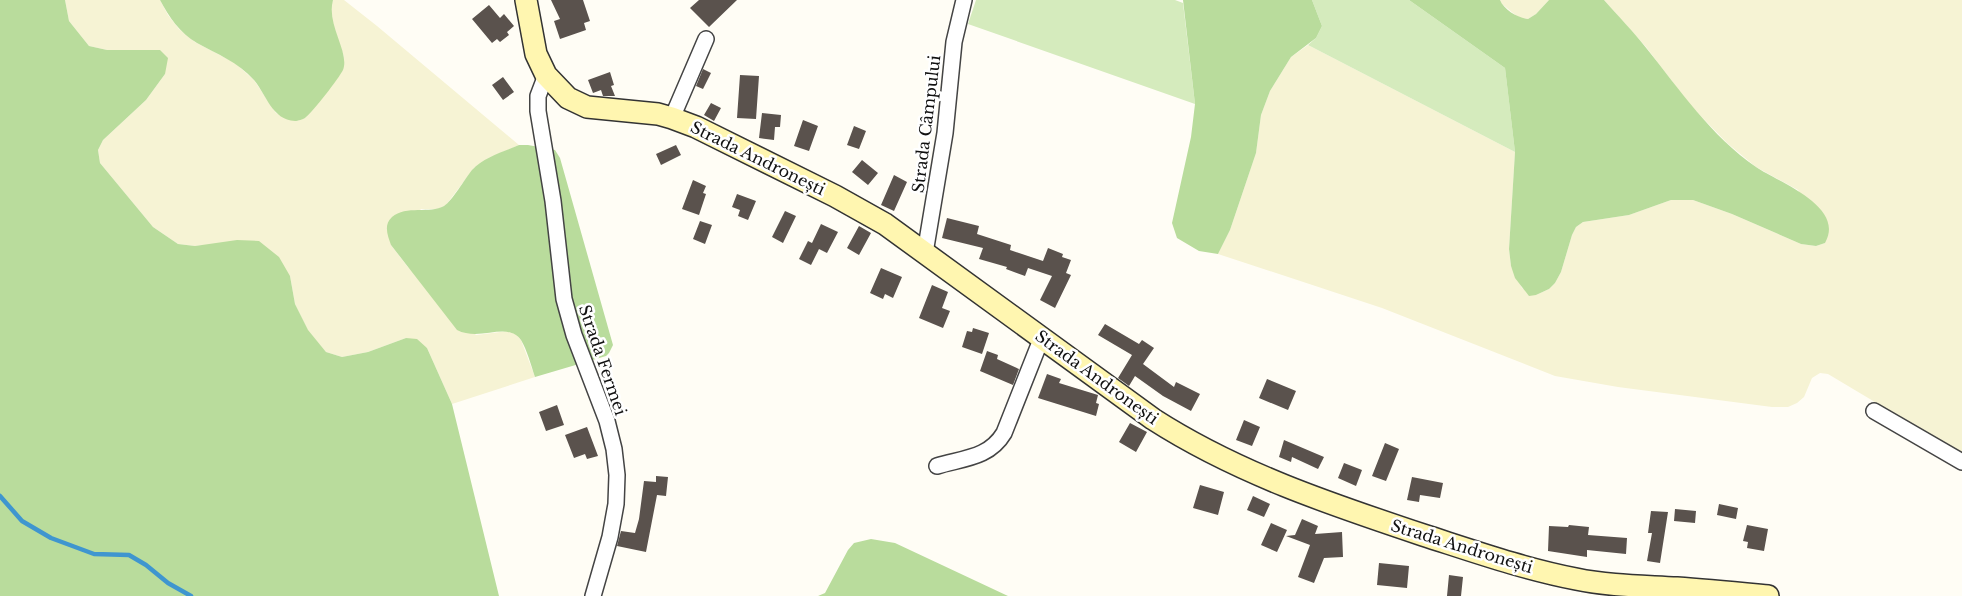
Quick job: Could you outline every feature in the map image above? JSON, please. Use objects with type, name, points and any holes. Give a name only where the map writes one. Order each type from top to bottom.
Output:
[{"type":"street","name":"Strada Andronești","points":[[526,0],[536,54],[546,75],[568,98],[587,107],[658,114],[672,118],[696,127],[835,196],[885,224],[1153,419],[1185,439],[1226,460],[1327,504],[1534,570],[1577,579],[1621,585],[1710,590],[1768,596]]},
{"type":"street","name":"Strada Câmpului","points":[[925,254],[944,142],[954,42],[964,0]]},
{"type":"street","points":[[672,118],[706,39]]},
{"type":"street","name":"Strada Fermei","points":[[546,75],[538,96],[538,111],[552,201],[564,299],[574,335],[607,421],[614,449],[617,475],[616,504],[610,538],[593,596]]},
{"type":"street","points":[[937,466],[986,452],[997,445],[1004,433],[1042,337]]},
{"type":"street","points":[[1874,411],[1962,462]]},
{"type":"shaded area","points":[[65,0],[160,0],[168,15],[179,29],[195,42],[235,63],[254,80],[276,113],[296,121],[305,118],[335,81],[344,57],[331,19],[330,9],[333,0],[344,0],[377,26],[519,145],[489,158],[474,168],[446,205],[438,209],[421,209],[391,245],[407,266],[476,335],[508,331],[515,333],[521,340],[535,377],[452,404],[427,348],[406,338],[368,352],[342,357],[326,352],[308,331],[295,304],[290,276],[216,244],[195,246],[178,244],[153,227],[100,163],[98,150],[103,140],[146,100],[165,74],[138,50],[107,50],[89,46],[69,21]]},
{"type":"shaded area","points":[[1500,0],[1549,0],[1536,14],[1528,19],[1519,18],[1502,4]]},
{"type":"shaded area","points":[[1604,0],[1962,0],[1962,454],[1828,374],[1820,373],[1812,378],[1804,397],[1788,407],[1772,407],[1618,387],[1555,376],[1382,308],[1218,254],[1230,230],[1256,153],[1261,115],[1270,91],[1291,57],[1308,45],[1515,152],[1509,249],[1511,266],[1522,288],[1536,295],[1549,289],[1555,283],[1561,272],[1572,235],[1576,227],[1583,222],[1629,215],[1671,200],[1693,200],[1732,214],[1801,244],[1816,246],[1825,243],[1798,190],[1756,167],[1727,143],[1690,105],[1646,47]]},
{"type":"green space","points":[[0,0],[65,0],[69,21],[89,46],[107,50],[160,50],[168,58],[165,74],[146,100],[103,140],[98,150],[100,163],[153,227],[178,244],[195,246],[237,240],[259,241],[279,257],[290,276],[295,304],[308,330],[326,352],[342,357],[368,352],[406,338],[417,339],[427,348],[452,404],[499,596],[0,596]]},
{"type":"green space","points":[[160,0],[333,0],[333,19],[343,55],[343,70],[326,95],[305,118],[296,121],[287,120],[275,111],[248,74],[234,63],[197,43],[185,34],[171,18]]},
{"type":"green space","points":[[976,0],[1175,0],[1183,3],[1195,104],[968,24]]},
{"type":"green space","points":[[1183,0],[1312,0],[1322,26],[1316,38],[1291,57],[1270,91],[1261,115],[1256,153],[1230,230],[1218,254],[1199,251],[1177,238],[1172,223],[1191,137],[1195,104]]},
{"type":"green space","points":[[1312,0],[1409,0],[1505,68],[1515,152],[1308,45],[1316,38],[1322,26]]},
{"type":"green space","points":[[1409,0],[1500,0],[1512,13],[1528,19],[1536,14],[1549,0],[1604,0],[1642,43],[1710,127],[1756,167],[1807,197],[1818,207],[1826,218],[1829,230],[1825,243],[1816,246],[1801,244],[1732,214],[1693,200],[1671,200],[1629,215],[1583,222],[1576,227],[1572,235],[1561,272],[1555,283],[1549,289],[1529,296],[1515,278],[1509,249],[1515,152],[1505,68]]},
{"type":"green space","points":[[519,145],[555,150],[560,158],[613,345],[606,356],[535,377],[523,344],[515,335],[509,332],[475,334],[457,330],[391,245],[387,231],[389,220],[398,213],[444,206],[477,165],[494,155]]},
{"type":"green space","points":[[871,539],[895,543],[1008,596],[818,596],[825,593],[848,550],[854,543]]},
{"type":"building","points":[[551,0],[583,0],[590,21],[584,23],[586,30],[560,39],[554,21],[560,19]]},
{"type":"building","points":[[699,0],[737,0],[709,27],[690,8]]},
{"type":"building","points":[[489,5],[500,18],[504,14],[514,26],[507,32],[509,35],[500,42],[497,39],[492,43],[472,19]]},
{"type":"building","points":[[703,69],[711,73],[703,89],[696,86]]},
{"type":"building","points":[[610,72],[614,85],[611,86],[615,96],[603,96],[601,90],[593,93],[588,80]]},
{"type":"building","points":[[740,75],[759,76],[756,119],[737,118]]},
{"type":"building","points":[[503,77],[514,92],[503,100],[492,85]]},
{"type":"building","points":[[711,103],[721,108],[714,121],[704,115]]},
{"type":"building","points":[[762,113],[781,115],[780,127],[775,127],[774,140],[759,138]]},
{"type":"building","points":[[803,120],[818,126],[809,151],[794,146]]},
{"type":"building","points":[[854,126],[866,131],[859,149],[847,145]]},
{"type":"building","points":[[676,145],[681,155],[661,165],[656,154]]},
{"type":"building","points":[[862,160],[878,173],[868,185],[852,172]]},
{"type":"building","points":[[894,175],[907,182],[894,211],[881,205]]},
{"type":"building","points":[[693,180],[706,186],[703,193],[706,194],[699,215],[682,209]]},
{"type":"building","points":[[737,194],[756,201],[748,220],[738,216],[740,210],[732,207]]},
{"type":"building","points":[[785,211],[796,216],[783,243],[772,237]]},
{"type":"building","points":[[947,218],[979,226],[977,234],[1011,245],[1010,250],[1043,261],[1048,248],[1063,254],[1062,257],[1071,260],[1066,273],[1071,275],[1055,308],[1040,300],[1052,276],[1028,268],[1025,276],[1006,269],[1007,267],[979,259],[983,248],[942,238]]},
{"type":"building","points":[[700,221],[712,225],[705,244],[693,239]]},
{"type":"building","points":[[821,224],[838,232],[827,253],[819,249],[811,265],[799,259],[808,241],[812,243]]},
{"type":"building","points":[[859,226],[871,233],[859,255],[847,248]]},
{"type":"building","points":[[881,268],[902,277],[893,298],[885,294],[883,299],[870,293]]},
{"type":"building","points":[[932,285],[948,292],[942,308],[950,311],[943,328],[919,318]]},
{"type":"building","points":[[1105,324],[1139,344],[1142,340],[1154,348],[1143,364],[1174,387],[1176,382],[1200,394],[1191,411],[1163,396],[1135,376],[1129,386],[1118,378],[1132,355],[1098,335]]},
{"type":"building","points":[[973,328],[989,333],[982,354],[962,347],[967,331],[972,332]]},
{"type":"building","points":[[987,351],[998,355],[997,359],[1019,369],[1013,385],[980,371]]},
{"type":"building","points":[[1047,374],[1061,379],[1059,383],[1098,395],[1096,403],[1099,404],[1096,416],[1038,398]]},
{"type":"building","points":[[1267,379],[1296,391],[1288,410],[1259,398]]},
{"type":"building","points":[[557,405],[564,425],[546,431],[539,412]]},
{"type":"building","points":[[1244,420],[1260,427],[1252,446],[1236,440]]},
{"type":"building","points":[[1130,423],[1147,432],[1136,452],[1119,442]]},
{"type":"building","points":[[587,427],[598,456],[587,459],[585,454],[574,458],[565,435]]},
{"type":"building","points":[[1284,440],[1324,457],[1318,469],[1292,457],[1291,462],[1279,457]]},
{"type":"building","points":[[1385,443],[1399,449],[1386,481],[1372,476]]},
{"type":"building","points":[[1344,463],[1362,470],[1356,486],[1338,478]]},
{"type":"building","points":[[656,476],[668,477],[666,496],[657,495],[646,552],[617,546],[621,531],[635,533],[639,519],[644,481],[656,482]]},
{"type":"building","points":[[1412,477],[1443,483],[1440,498],[1420,495],[1419,502],[1407,500]]},
{"type":"building","points":[[1200,485],[1224,492],[1218,515],[1193,508]]},
{"type":"building","points":[[1253,496],[1270,504],[1264,517],[1247,510]]},
{"type":"building","points":[[1719,504],[1738,508],[1736,519],[1717,515]]},
{"type":"building","points":[[1675,509],[1696,511],[1695,523],[1674,521]]},
{"type":"building","points":[[1651,511],[1668,512],[1660,563],[1647,561],[1652,533],[1648,533]]},
{"type":"building","points":[[1302,519],[1318,526],[1315,534],[1342,532],[1343,557],[1324,558],[1314,583],[1298,577],[1310,545],[1286,536],[1295,535]]},
{"type":"building","points":[[1271,523],[1287,530],[1277,552],[1261,545]]},
{"type":"building","points":[[1569,525],[1589,527],[1588,535],[1627,538],[1626,554],[1587,550],[1587,557],[1548,551],[1549,526],[1568,527]]},
{"type":"building","points":[[1747,525],[1768,529],[1764,551],[1747,548],[1748,542],[1743,541]]},
{"type":"building","points":[[1379,563],[1409,566],[1407,588],[1377,585]]},
{"type":"building","points":[[1449,575],[1463,577],[1461,596],[1447,596]]},
{"type":"waterway","points":[[0,496],[22,521],[51,538],[94,554],[129,555],[146,565],[168,583],[191,596]]}]
